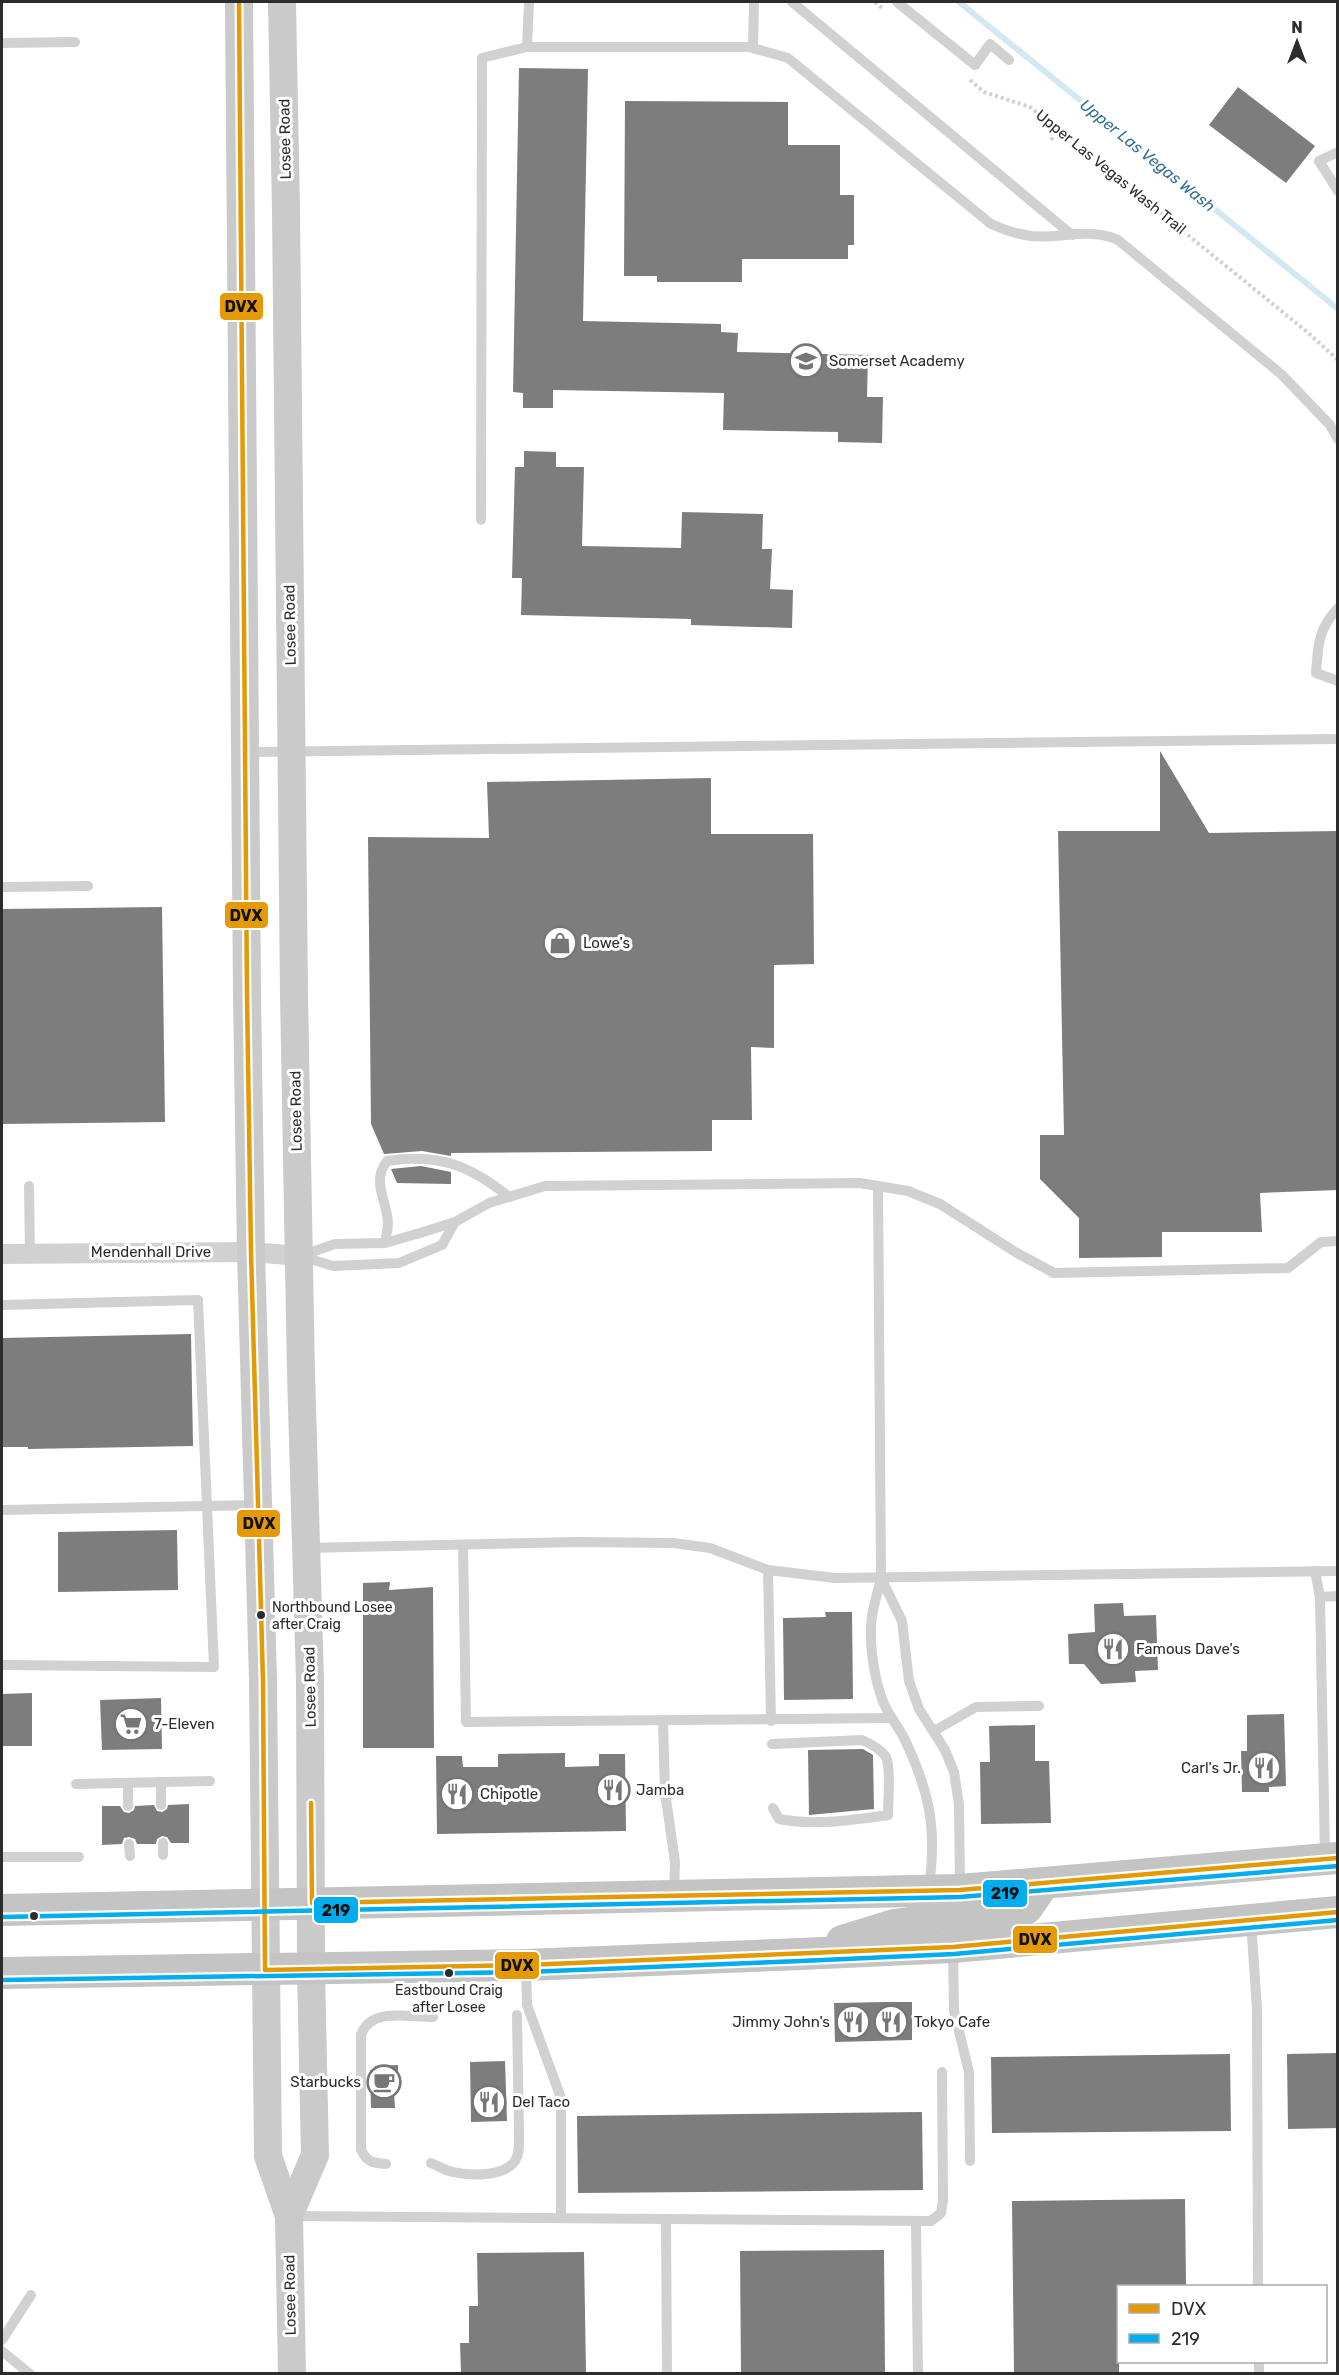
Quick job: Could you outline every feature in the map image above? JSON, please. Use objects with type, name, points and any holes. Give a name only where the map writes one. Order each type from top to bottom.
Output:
[{"type":"main road","name":"Losee Road","points":[[239,2],[244,752],[251,1252],[263,1681],[268,2156],[289,2216],[292,2373]]},
{"type":"main road","points":[[263,2],[283,53]]},
{"type":"main road","name":"Losee Road","points":[[282,2],[291,752],[310,1680],[311,1970],[315,2155],[289,2216]]},
{"type":"main road","points":[[240,41],[253,54],[263,70],[267,164],[286,211]]},
{"type":"main road","points":[[2,1910],[960,1890],[1331,1858]]},
{"type":"main road","points":[[953,1947],[970,1923],[979,1919],[1020,1912],[1027,1908],[1044,1883]]},
{"type":"main road","points":[[801,1954],[894,1925],[931,1920],[948,1911],[960,1890]]},
{"type":"main road","points":[[2,1973],[526,1965],[801,1954],[953,1947],[1338,1912]]},
{"type":"street","name":"Mendenhall Drive","points":[[2,1254],[251,1252],[300,1256]]},
{"type":"lane","points":[[527,47],[529,2]]},
{"type":"lane","points":[[753,48],[754,2]]},
{"type":"lane","points":[[792,2],[1072,235]]},
{"type":"lane","points":[[897,2],[975,65],[990,44],[1009,60]]},
{"type":"lane","points":[[2,43],[75,42]]},
{"type":"lane","points":[[481,520],[482,58],[527,47],[753,48],[788,58],[991,224],[1008,232],[1031,236],[1108,235],[1118,240],[1281,374],[1330,425],[1338,439]]},
{"type":"lane","points":[[1338,152],[1319,161],[1338,191]]},
{"type":"lane","points":[[1338,608],[1326,620],[1319,638],[1316,673],[1338,681]]},
{"type":"lane","points":[[244,752],[1338,739]]},
{"type":"lane","points":[[2,887],[88,886]]},
{"type":"lane","points":[[385,1243],[388,1224],[379,1182],[381,1168],[387,1161],[413,1159],[460,1165],[489,1180],[509,1197]]},
{"type":"lane","points":[[300,1256],[335,1244],[385,1243],[455,1222],[489,1203],[545,1186],[860,1183],[908,1191],[940,1204],[1017,1253],[1054,1273],[1287,1268],[1321,1242],[1338,1241]]},
{"type":"lane","points":[[29,1186],[30,1253]]},
{"type":"lane","points":[[878,1186],[881,1578],[871,1626],[874,1662],[884,1703],[923,1781],[933,1821],[933,1862],[928,1890]]},
{"type":"lane","points":[[300,1256],[333,1266],[399,1263],[442,1245],[455,1222]]},
{"type":"lane","points":[[2,1305],[198,1300],[214,1667],[2,1665]]},
{"type":"lane","points":[[2,1510],[207,1504],[258,1505]]},
{"type":"lane","points":[[306,1548],[611,1542],[673,1543],[710,1548],[768,1570],[835,1578],[1338,1571]]},
{"type":"lane","points":[[463,1545],[466,1722],[771,1721],[892,1718]]},
{"type":"lane","points":[[768,1570],[771,1721]]},
{"type":"lane","points":[[1315,1571],[1320,1596],[1331,1858]]},
{"type":"lane","points":[[881,1578],[902,1621],[909,1681],[919,1709],[934,1731],[954,1772],[959,1805],[960,1890]]},
{"type":"lane","points":[[1320,1596],[1338,1596]]},
{"type":"lane","points":[[934,1731],[976,1707],[1039,1706]]},
{"type":"lane","points":[[663,1721],[665,1792],[675,1862],[674,1895]]},
{"type":"lane","points":[[771,1744],[862,1740],[874,1746],[886,1758],[888,1786],[888,1815],[842,1821],[792,1821],[779,1819],[773,1808]]},
{"type":"lane","points":[[76,1784],[210,1781]]},
{"type":"lane","points":[[161,1782],[162,1805]]},
{"type":"lane","points":[[128,1783],[128,1806]]},
{"type":"lane","points":[[2,1857],[79,1857]]},
{"type":"lane","points":[[1251,1920],[1257,2009],[1258,2285]]},
{"type":"lane","points":[[953,1947],[954,2011],[969,2072],[969,2161]]},
{"type":"lane","points":[[526,1965],[527,2005],[561,2097],[561,2218]]},
{"type":"lane","points":[[431,2163],[452,2172],[477,2174],[503,2171],[514,2162],[519,2150],[517,2014]]},
{"type":"lane","points":[[386,2164],[372,2162],[365,2158],[362,2149],[361,2036],[363,2028],[367,2022],[377,2017],[433,2017]]},
{"type":"lane","points":[[289,2216],[931,2221],[941,2213],[942,2206],[942,2072]]},
{"type":"lane","points":[[666,2219],[667,2373]]},
{"type":"lane","points":[[916,2221],[918,2373]]},
{"type":"lane","points":[[2,2340],[31,2295]]},
{"type":"lane","points":[[2,2351],[30,2373]]},
{"type":"path","points":[[875,2],[886,11]]},
{"type":"path","name":"Upper Las Vegas Wash Trail","points":[[966,77],[984,92],[1030,107],[1306,331],[1338,360]]},
{"type":"path","points":[[1051,140],[1058,129]]},
{"type":"building","points":[[519,68],[588,69],[583,321],[721,324],[721,332],[738,333],[737,352],[868,355],[867,397],[883,397],[882,443],[838,442],[838,432],[723,430],[724,393],[553,390],[553,408],[523,408],[523,393],[513,392]]},
{"type":"building","points":[[1238,87],[1315,146],[1286,183],[1209,125]]},
{"type":"building","points":[[625,101],[788,102],[788,145],[840,145],[840,195],[854,195],[854,245],[848,245],[848,259],[742,259],[742,282],[657,282],[657,276],[624,276]]},
{"type":"building","points":[[524,451],[556,452],[556,467],[584,467],[582,546],[681,548],[682,512],[763,514],[762,549],[772,549],[770,589],[793,590],[792,628],[691,625],[691,619],[521,615],[522,578],[512,578],[515,467],[524,467]]},
{"type":"building","points":[[1160,751],[1209,833],[1338,831],[1338,1190],[1260,1193],[1262,1232],[1162,1232],[1162,1257],[1079,1258],[1079,1218],[1040,1179],[1040,1135],[1064,1135],[1058,831],[1160,831]]},
{"type":"building","name":"Lowe's","points":[[711,778],[711,834],[813,834],[814,964],[774,965],[774,1048],[751,1047],[752,1120],[712,1120],[712,1151],[451,1153],[451,1156],[422,1151],[384,1154],[371,1124],[368,837],[489,838],[487,782]]},
{"type":"building","points":[[162,907],[165,1122],[2,1124],[2,909]]},
{"type":"building","points":[[421,1166],[451,1172],[451,1184],[397,1183],[391,1169]]},
{"type":"building","points":[[191,1334],[193,1446],[28,1449],[28,1447],[2,1447],[2,1338]]},
{"type":"building","points":[[177,1530],[178,1590],[58,1592],[58,1532]]},
{"type":"building","points":[[390,1582],[389,1590],[433,1587],[434,1748],[363,1748],[363,1583]]},
{"type":"building","name":"Famous Dave's","points":[[1123,1603],[1124,1616],[1156,1615],[1158,1670],[1135,1671],[1136,1682],[1101,1684],[1084,1664],[1069,1664],[1068,1634],[1095,1632],[1094,1604]]},
{"type":"building","points":[[825,1612],[852,1612],[853,1699],[784,1700],[783,1618],[826,1617]]},
{"type":"building","points":[[32,1693],[32,1746],[2,1746],[2,1694]]},
{"type":"building","name":"7-Eleven","points":[[161,1698],[162,1749],[102,1750],[100,1700]]},
{"type":"building","name":"Carl's Jr.","points":[[1284,1714],[1286,1786],[1269,1787],[1269,1792],[1242,1792],[1241,1751],[1247,1751],[1247,1715]]},
{"type":"building","points":[[1035,1725],[1035,1761],[1049,1761],[1051,1823],[981,1824],[980,1762],[990,1762],[989,1726]]},
{"type":"building","points":[[863,1749],[873,1755],[874,1809],[809,1815],[808,1750]]},
{"type":"building","points":[[565,1753],[565,1767],[599,1766],[599,1754],[625,1754],[626,1831],[437,1834],[436,1756],[462,1756],[463,1767],[498,1767],[498,1754]]},
{"type":"building","points":[[189,1804],[189,1843],[171,1843],[167,1837],[162,1836],[157,1839],[156,1844],[137,1844],[135,1839],[129,1837],[124,1838],[122,1844],[102,1845],[102,1806],[120,1806],[124,1812],[129,1813],[134,1810],[135,1806],[154,1805],[157,1811],[162,1812],[167,1809],[168,1805]]},
{"type":"building","points":[[912,2002],[912,2040],[835,2042],[834,2003]]},
{"type":"building","points":[[1338,2053],[1338,2128],[1288,2129],[1287,2054]]},
{"type":"building","points":[[1230,2054],[1231,2131],[992,2133],[991,2057]]},
{"type":"building","name":"Del Taco","points":[[505,2061],[507,2121],[471,2122],[470,2062]]},
{"type":"building","name":"Starbucks","points":[[398,2065],[398,2093],[394,2093],[395,2108],[371,2108],[370,2070],[375,2070],[375,2066]]},
{"type":"building","points":[[922,2112],[923,2190],[578,2193],[577,2116]]},
{"type":"building","points":[[1185,2199],[1186,2285],[1117,2285],[1119,2373],[1014,2373],[1012,2201]]},
{"type":"building","points":[[884,2250],[885,2373],[741,2373],[740,2251]]},
{"type":"building","points":[[584,2252],[586,2373],[461,2373],[460,2343],[469,2343],[469,2306],[478,2306],[477,2253]]},
{"type":"waterway","name":"Upper Las Vegas Wash","points":[[959,2],[1338,309]]},
{"type":"transit line","name":"DVX","points":[[239,2],[247,995],[251,1252],[263,1681],[265,1970],[526,1965],[953,1947],[1338,1912]]},
{"type":"transit line","name":"DVX","points":[[311,1803],[312,1903],[960,1890],[1338,1858]]},
{"type":"transit line","name":"219","points":[[2,1917],[960,1897],[1338,1866]]},
{"type":"transit line","name":"219","points":[[2,1980],[526,1972],[801,1961],[954,1954],[1338,1920]]},
{"type":"place","name":"Somerset Academy","points":[[806,361]]},
{"type":"place","name":"Lowe's","points":[[560,943]]},
{"type":"place","name":"Northbound Losee after Craig","points":[[261,1615]]},
{"type":"place","name":"Famous Dave's","points":[[1113,1649]]},
{"type":"place","name":"7-Eleven","points":[[131,1724]]},
{"type":"place","name":"Carl's Jr.","points":[[1264,1768]]},
{"type":"place","name":"Jamba","points":[[613,1790]]},
{"type":"place","name":"Chipotle","points":[[457,1794]]},
{"type":"place","name":"Eastbound Craig after Losee","points":[[449,1973]]},
{"type":"place","name":"Jimmy John's","points":[[853,2022]]},
{"type":"place","name":"Tokyo Cafe","points":[[891,2022]]},
{"type":"place","name":"Starbucks","points":[[384,2082]]},
{"type":"place","name":"Del Taco","points":[[489,2102]]}]
